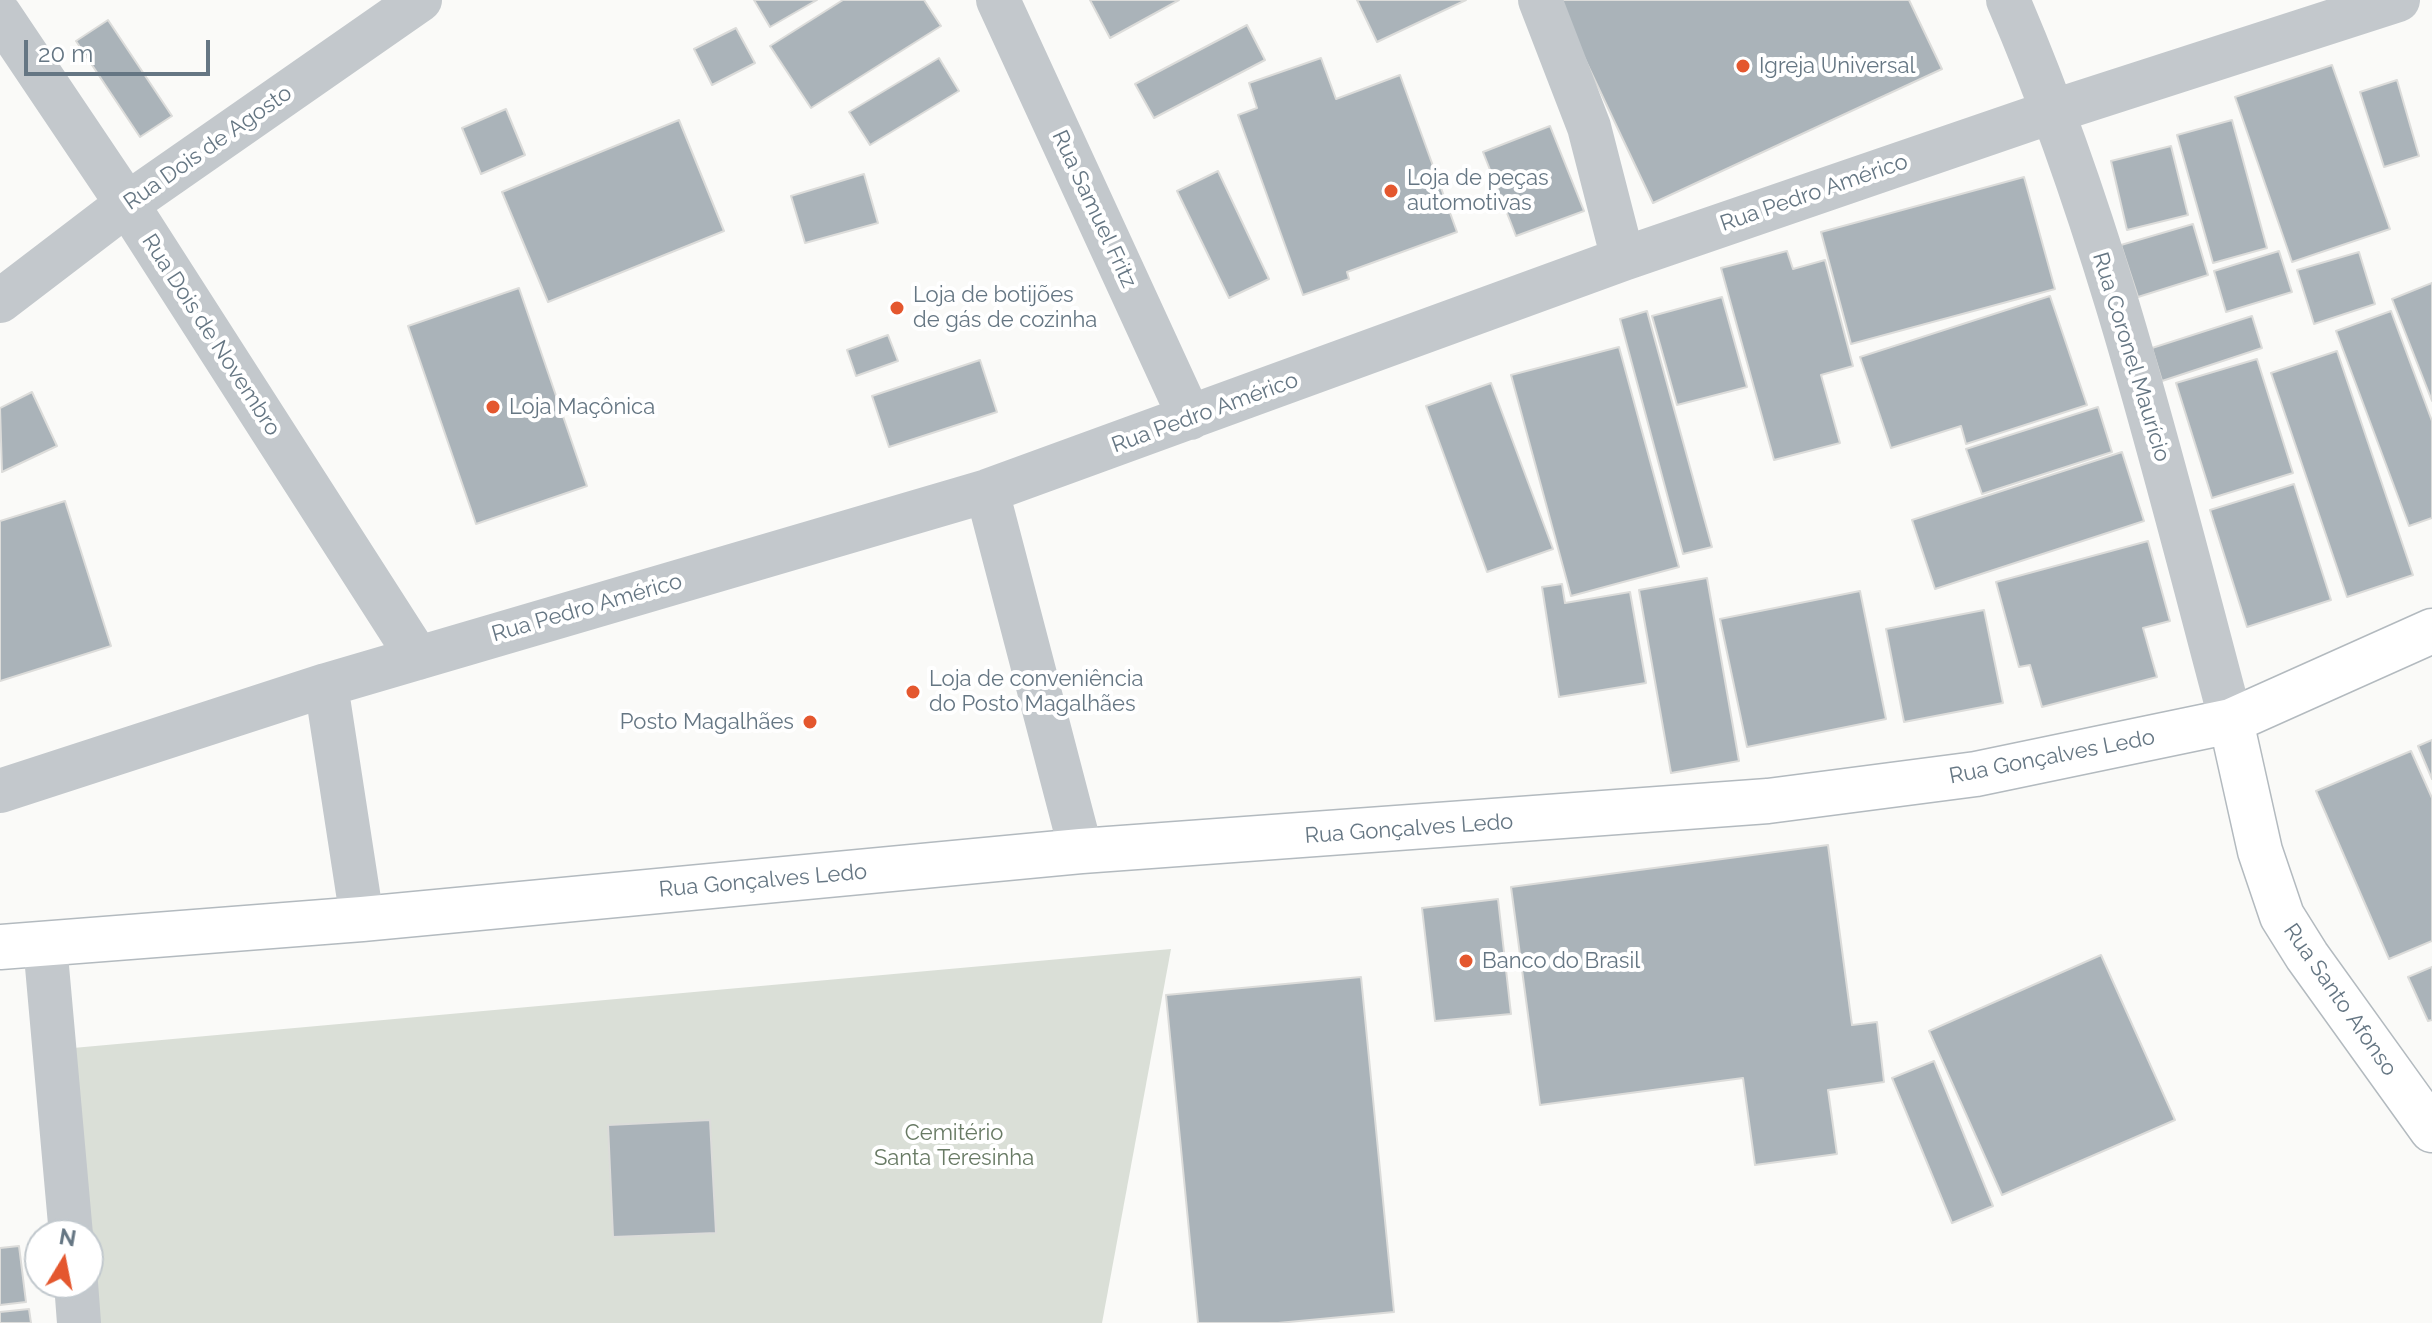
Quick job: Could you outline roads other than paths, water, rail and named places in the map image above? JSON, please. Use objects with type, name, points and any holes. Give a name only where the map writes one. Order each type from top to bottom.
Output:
[{"type":"main road","name":"Rua Gonçalves Ledo","points":[[0,947],[362,919],[1081,851],[1768,801],[1976,774],[2231,721],[2432,631]]},
{"type":"main road","name":"Rua Santo Afonso","points":[[2231,721],[2260,851],[2282,916],[2307,956],[2432,1130]]},
{"type":"street","name":"Rua Dois de Agosto","points":[[0,301],[127,204],[420,0]]},
{"type":"street","name":"Rua Samuel Fritz","points":[[998,0],[1190,418]]},
{"type":"street","points":[[1540,0],[1589,127],[1623,259]]},
{"type":"street","name":"Rua Coronel Maurício","points":[[2008,0],[2054,111],[2142,379],[2231,721]]},
{"type":"street","name":"Rua Pedro Américo","points":[[0,791],[326,685],[987,491],[1623,259],[2054,111],[2398,0]]},
{"type":"street","name":"Rua Dois de Novembro","points":[[0,15],[127,204],[418,658]]},
{"type":"street","points":[[987,491],[1081,851]]},
{"type":"street","points":[[326,685],[362,919]]},
{"type":"street","points":[[45,944],[70,1219]]},
{"type":"street","points":[[77,1299],[79,1323]]},
{"type":"place","name":"Igreja Universal","points":[[1743,66]]},
{"type":"place","name":"Loja de peças automotivas","points":[[1391,191]]},
{"type":"place","name":"Loja de botijões de gás de cozinha","points":[[897,308]]},
{"type":"place","name":"Loja Maçônica","points":[[493,407]]},
{"type":"place","name":"Loja de conveniência do Posto Magalhães","points":[[913,692]]},
{"type":"place","name":"Posto Magalhães","points":[[810,722]]},
{"type":"place","name":"Banco do Brasil","points":[[1466,961]]},
{"type":"park label","name":"Cemitério Santa Teresinha","points":[[954,1146]]}]
